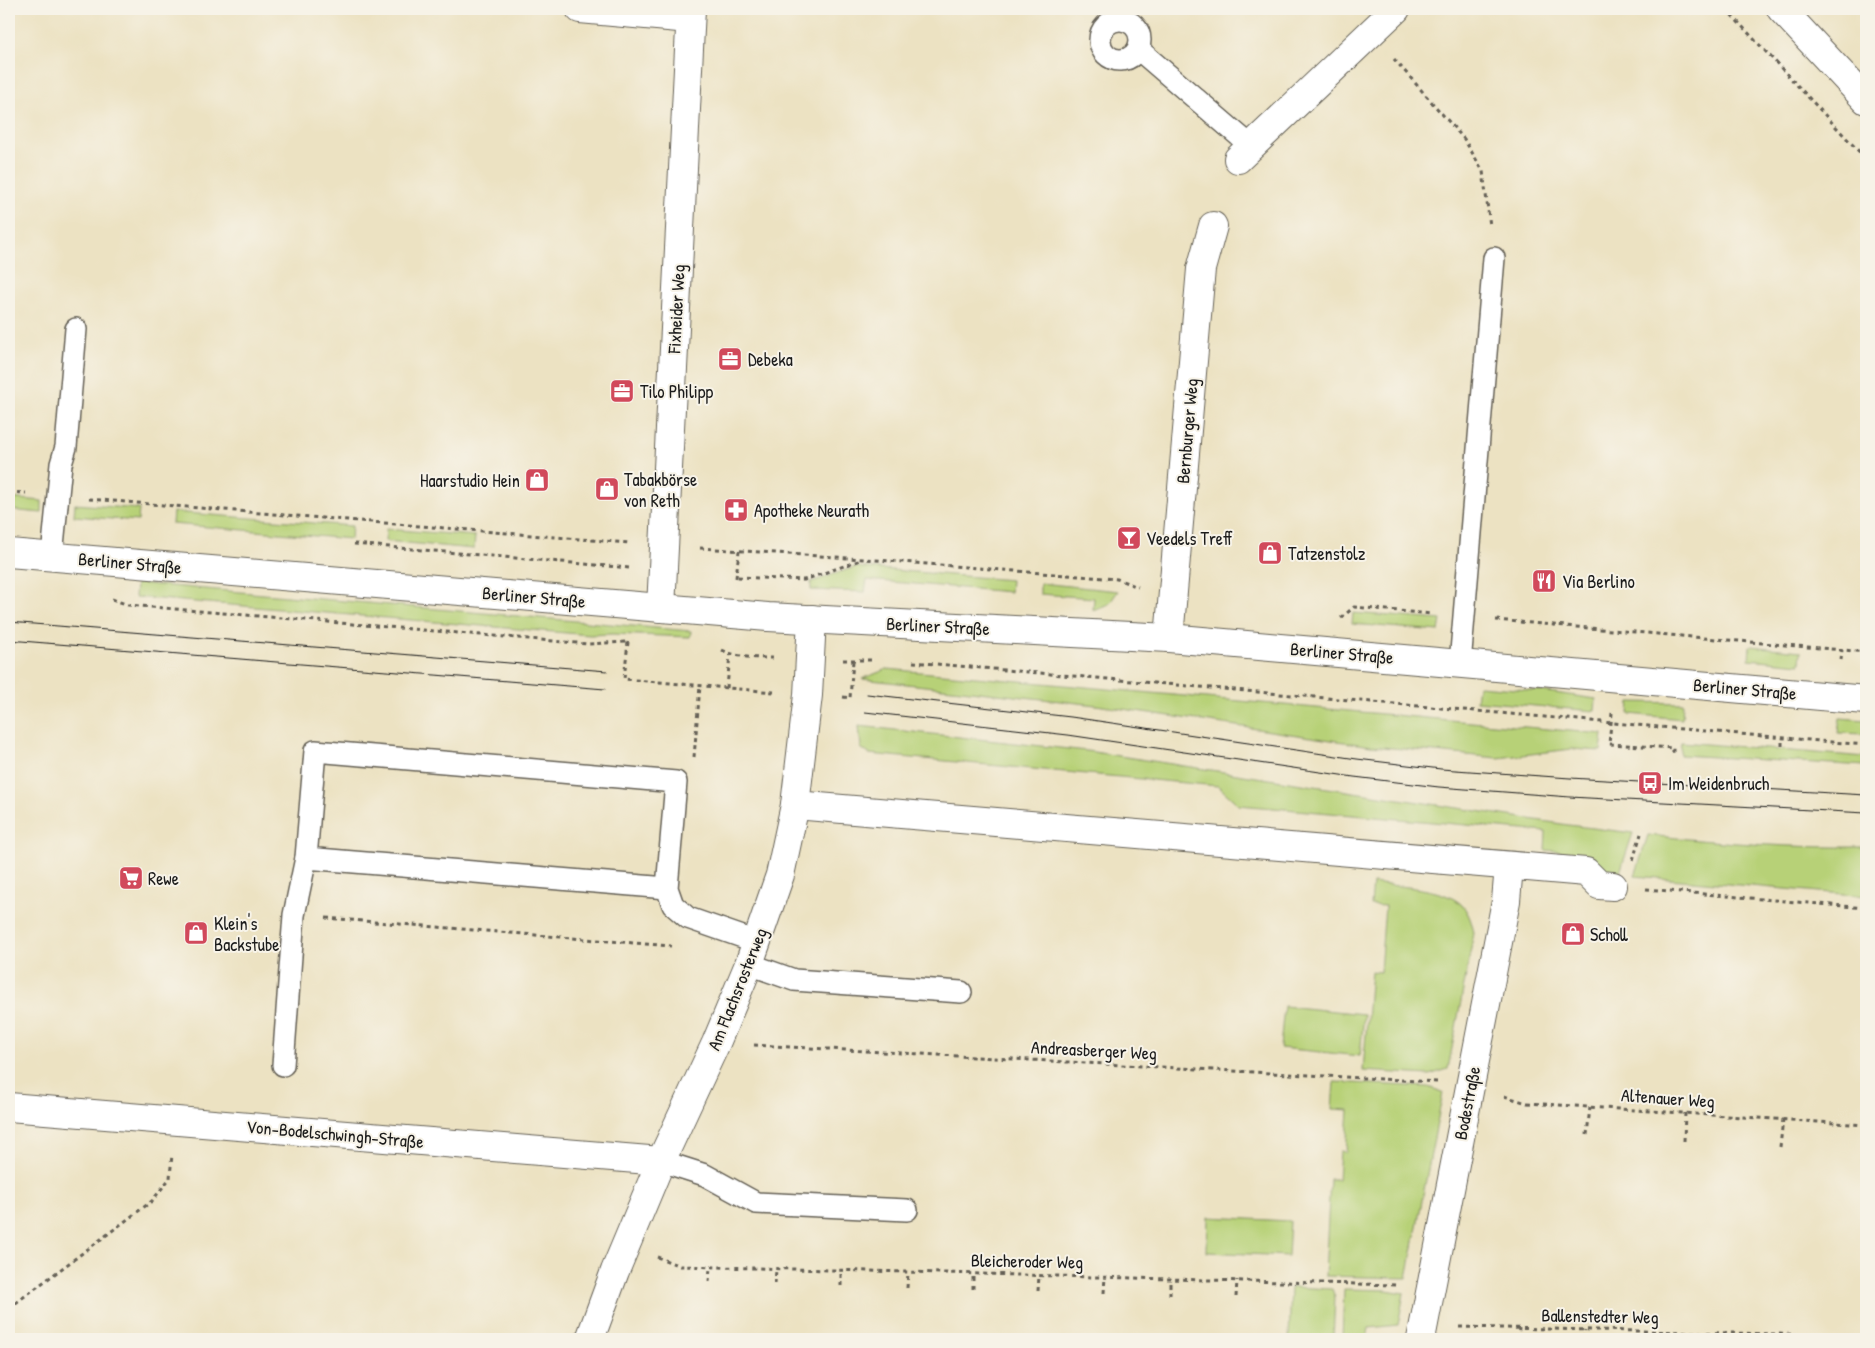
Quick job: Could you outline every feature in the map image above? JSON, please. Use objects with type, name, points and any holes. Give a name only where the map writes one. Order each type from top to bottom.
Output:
[{"type":"street","points":[[580,9],[691,14]]},
{"type":"street","points":[[1245,153],[1396,9]]},
{"type":"street","points":[[1781,9],[1866,100]]},
{"type":"street","name":"Fixheider Weg","points":[[661,608],[691,14]]},
{"type":"street","name":"Bernburger Weg","points":[[1170,638],[1201,268],[1213,226]]},
{"type":"street","name":"Berliner Straße","points":[[9,553],[661,608],[812,619],[1170,638],[1866,700]]},
{"type":"street","name":"Am Flachsrosterweg","points":[[590,1339],[626,1244],[661,1161],[716,1043],[753,953],[780,875],[795,805],[808,695],[812,619]]},
{"type":"street","points":[[795,805],[1586,872],[1599,885],[1613,886]]},
{"type":"street","name":"Bodestraße","points":[[1422,1333],[1506,901],[1509,866]]},
{"type":"street","name":"Von-Bodelschwingh-Straße","points":[[9,1107],[661,1161]]},
{"type":"lane","points":[[1138,49],[1245,153]]},
{"type":"lane","points":[[1460,664],[1494,258]]},
{"type":"lane","points":[[52,556],[61,464],[66,447],[76,329]]},
{"type":"lane","points":[[283,1065],[294,916],[306,858],[315,751],[676,782],[667,888],[674,906],[688,918],[703,923],[794,980],[961,992]]},
{"type":"lane","points":[[306,858],[667,888]]},
{"type":"lane","points":[[661,1161],[705,1175],[756,1203],[907,1210]]},
{"type":"path","points":[[1726,9],[1866,159]]},
{"type":"path","points":[[1371,32],[1464,139],[1483,171],[1494,258]]},
{"type":"path","points":[[9,492],[664,558]]},
{"type":"path","points":[[344,544],[664,558],[864,559],[1117,579]]},
{"type":"path","points":[[727,576],[804,580],[864,559]]},
{"type":"path","points":[[110,598],[128,606],[588,644],[628,642],[624,679],[808,695],[850,698],[852,660],[877,660]]},
{"type":"path","points":[[1335,623],[1354,607],[1866,652]]},
{"type":"path","points":[[1841,660],[1842,650]]},
{"type":"path","points":[[905,661],[1866,745]]},
{"type":"path","points":[[695,746],[700,686]]},
{"type":"path","points":[[1611,723],[1609,744],[1673,748],[1673,754]]},
{"type":"path","points":[[1782,738],[1782,746]]},
{"type":"path","points":[[1613,886],[1866,908]]},
{"type":"path","points":[[294,916],[683,947],[703,923]]},
{"type":"path","name":"Andreasberger Weg","points":[[716,1043],[1445,1082],[1470,1086]]},
{"type":"path","name":"Altenauer Weg","points":[[1470,1086],[1527,1103],[1866,1125]]},
{"type":"path","points":[[1587,1135],[1590,1107]]},
{"type":"path","points":[[1684,1141],[1685,1113]]},
{"type":"path","points":[[1780,1147],[1783,1119]]},
{"type":"path","points":[[9,1308],[152,1201],[170,1178],[175,1121]]},
{"type":"path","name":"Bleicheroder Weg","points":[[626,1244],[680,1266],[1387,1284],[1430,1290]]},
{"type":"path","points":[[709,1282],[710,1267]]},
{"type":"path","points":[[775,1284],[776,1269]]},
{"type":"path","points":[[841,1286],[842,1270]]},
{"type":"path","points":[[907,1288],[908,1272]]},
{"type":"path","points":[[973,1273],[973,1289]]},
{"type":"path","points":[[1038,1291],[1039,1275]]},
{"type":"path","points":[[1104,1293],[1105,1276]]},
{"type":"path","points":[[1170,1278],[1170,1295]]},
{"type":"path","points":[[1236,1297],[1237,1280]]},
{"type":"path","points":[[1518,1339],[1519,1328]]},
{"type":"path","name":"Ballenstedter Weg","points":[[1422,1333],[1519,1328],[1716,1333],[1780,1337],[1846,1338],[1866,1336]]},
{"type":"path","points":[[1584,1339],[1585,1330]]},
{"type":"path","points":[[1650,1331],[1650,1339]]},
{"type":"path","points":[[1716,1333],[1716,1339]]},
{"type":"green space","points":[[9,498],[42,501],[42,513],[9,510]]},
{"type":"green space","points":[[75,504],[139,509],[138,521],[74,516]]},
{"type":"green space","points":[[173,512],[352,526],[351,539],[172,524]]},
{"type":"green space","points":[[386,529],[475,536],[474,549],[385,541]]},
{"type":"green space","points":[[855,567],[1011,580],[1010,592],[867,580],[865,592],[811,590],[811,582]]},
{"type":"green space","points":[[136,583],[691,631],[690,637],[590,635],[135,597]]},
{"type":"green space","points":[[1040,583],[1118,591],[1109,604],[1093,610],[1094,598],[1040,594]]},
{"type":"green space","points":[[1353,613],[1441,620],[1439,631],[1352,624]]},
{"type":"green space","points":[[1750,646],[1801,651],[1800,664],[1749,659]]},
{"type":"green space","points":[[887,669],[1603,734],[1601,751],[1572,749],[1498,758],[1371,746],[1096,705],[862,679]]},
{"type":"green space","points":[[1478,686],[1541,691],[1596,699],[1595,711],[1476,701]]},
{"type":"green space","points":[[1630,702],[1683,703],[1682,719],[1629,714]]},
{"type":"green space","points":[[1840,718],[1866,720],[1866,734],[1838,733]]},
{"type":"green space","points":[[859,726],[1087,751],[1568,825],[1633,833],[1619,875],[1608,874],[1588,854],[1545,850],[1546,832],[1239,805],[1218,786],[869,754],[861,748]]},
{"type":"green space","points":[[1681,742],[1866,757],[1866,766],[1680,755]]},
{"type":"green space","points":[[1648,835],[1811,847],[1866,847],[1866,896],[1635,876]]},
{"type":"green space","points":[[1373,883],[1432,891],[1444,895],[1462,905],[1470,918],[1474,933],[1448,1069],[1429,1075],[1363,1071],[1371,971],[1380,972],[1385,906],[1371,905]]},
{"type":"green space","points":[[1284,1006],[1364,1014],[1360,1056],[1280,1048]]},
{"type":"green space","points":[[1334,1082],[1428,1087],[1443,1092],[1407,1278],[1325,1276],[1330,1179],[1338,1179],[1340,1151],[1346,1152],[1349,1110],[1332,1109]]},
{"type":"green space","points":[[1208,1217],[1290,1221],[1288,1256],[1207,1252]]},
{"type":"green space","points":[[1291,1287],[1332,1289],[1335,1297],[1333,1339],[1289,1339]]},
{"type":"green space","points":[[1344,1289],[1386,1290],[1404,1293],[1398,1325],[1369,1328],[1367,1339],[1342,1339]]},
{"type":"tram line","points":[[9,622],[607,671]]},
{"type":"tram line","points":[[9,640],[605,689]]},
{"type":"tram line","points":[[867,694],[1071,717],[1357,759],[1441,769],[1866,795]]},
{"type":"tram line","points":[[865,712],[1068,735],[1354,777],[1439,787],[1570,797],[1866,813]]},
{"type":"place","name":"Debeka","points":[[730,359]]},
{"type":"place","name":"Tilo Philipp","points":[[622,391]]},
{"type":"place","name":"Haarstudio Hein","points":[[537,480]]},
{"type":"place","name":"Tabakbörse von Reth","points":[[607,489]]},
{"type":"place","name":"Apotheke Neurath","points":[[736,510]]},
{"type":"place","name":"Veedels Treff","points":[[1129,538]]},
{"type":"place","name":"Tatzenstolz","points":[[1270,553]]},
{"type":"place","name":"Via Berlino","points":[[1544,581]]},
{"type":"place","name":"Im Weidenbruch","points":[[1650,783]]},
{"type":"place","name":"Rewe","points":[[131,878]]},
{"type":"place","name":"Klein's Backstube","points":[[196,933]]},
{"type":"place","name":"Scholl","points":[[1573,934]]}]
